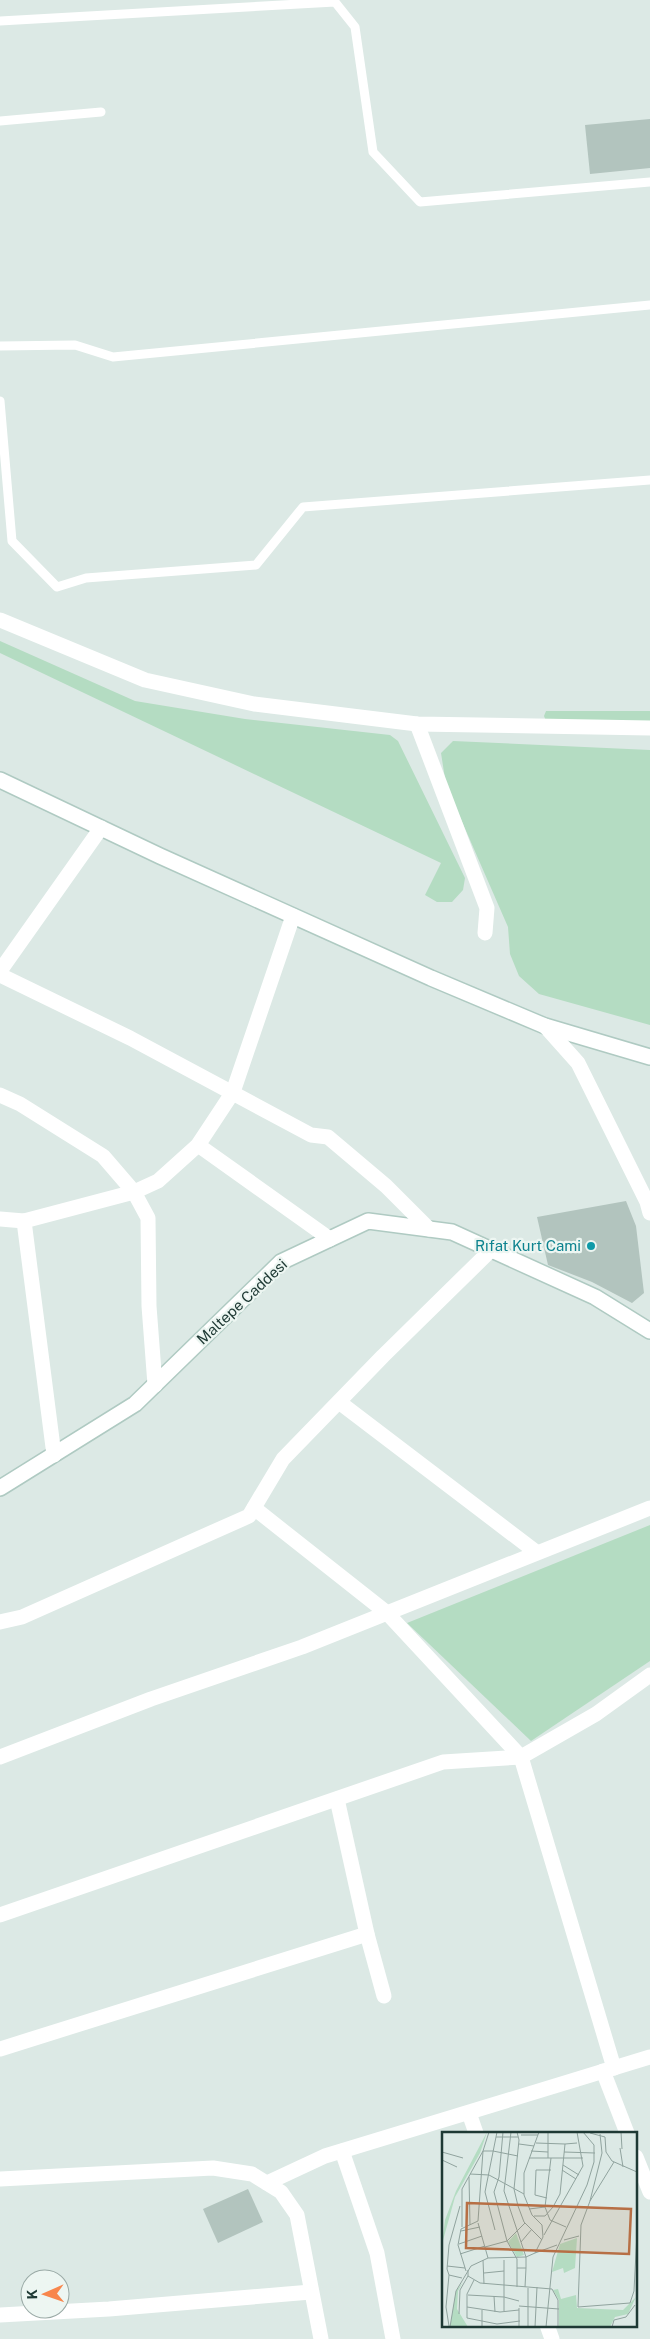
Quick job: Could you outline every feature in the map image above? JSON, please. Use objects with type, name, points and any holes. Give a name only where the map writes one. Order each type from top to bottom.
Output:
[{"type":"street","points":[[0,620],[145,680],[254,704],[418,724],[650,728]]},
{"type":"street","points":[[418,724],[488,908],[485,933]]},
{"type":"street","points":[[0,780],[431,978],[545,1026],[650,1057]]},
{"type":"street","points":[[0,971],[101,828]]},
{"type":"street","points":[[0,1219],[24,1221],[134,1192],[158,1181],[198,1145],[233,1092],[293,916]]},
{"type":"street","points":[[0,975],[130,1038],[311,1135],[328,1137],[386,1186],[429,1229]]},
{"type":"street","points":[[545,1026],[578,1063],[647,1202],[650,1213]]},
{"type":"street","points":[[0,1095],[20,1104],[103,1156],[134,1192],[148,1218],[149,1306],[155,1385]]},
{"type":"street","points":[[198,1145],[330,1239]]},
{"type":"street","points":[[24,1221],[54,1455]]},
{"type":"street","name":"Maltepe Caddesi","points":[[0,1488],[136,1404],[281,1262],[368,1221],[452,1232],[595,1297],[650,1330]]},
{"type":"street","points":[[0,1622],[22,1617],[250,1516],[284,1460],[339,1402],[491,1250]]},
{"type":"street","points":[[339,1402],[536,1552]]},
{"type":"street","points":[[254,1508],[387,1613],[520,1757],[627,2132]]},
{"type":"street","points":[[0,1757],[151,1698],[302,1647],[650,1508]]},
{"type":"street","points":[[0,1915],[444,1762],[520,1757],[596,1714],[650,1675]]},
{"type":"street","points":[[337,1799],[367,1934],[384,1996]]},
{"type":"street","points":[[0,2049],[367,1934]]},
{"type":"street","points":[[267,2183],[325,2156],[650,2057]]},
{"type":"street","points":[[469,2113],[476,2132]]},
{"type":"street","points":[[342,2151],[377,2253],[393,2339]]},
{"type":"street","points":[[638,2162],[650,2192]]},
{"type":"street","points":[[0,2179],[213,2168],[252,2174],[281,2192],[296,2215],[321,2339]]},
{"type":"street","points":[[0,2315],[109,2310],[311,2292]]},
{"type":"street","points":[[547,2326],[552,2339]]},
{"type":"lane","points":[[0,21],[335,2],[355,27],[373,152],[420,202],[650,182]]},
{"type":"lane","points":[[0,122],[101,112]]},
{"type":"lane","points":[[0,346],[75,345],[113,357],[650,305]]},
{"type":"lane","points":[[0,401],[12,541],[57,587],[86,578],[256,565],[303,507],[650,480]]},
{"type":"green space","points":[[0,641],[135,701],[245,719],[390,735],[398,741],[465,878],[463,890],[452,902],[437,902],[425,895],[441,863],[0,653]]},
{"type":"green space","points":[[546,711],[650,711],[650,722],[546,721],[544,716]]},
{"type":"green space","points":[[453,741],[650,750],[650,1025],[539,994],[519,976],[510,954],[508,927],[446,785],[441,753]]},
{"type":"green space","points":[[650,1525],[650,1661],[531,1741],[407,1623]]},
{"type":"building","points":[[650,119],[650,168],[590,174],[585,125]]},
{"type":"building","name":"Rıfat Kurt Cami","points":[[626,1201],[636,1226],[644,1293],[632,1303],[592,1282],[548,1265],[537,1217]]},
{"type":"building","points":[[248,2189],[263,2222],[218,2243],[203,2209]]},
{"type":"place","name":"Rıfat Kurt Cami","points":[[591,1246]]}]
